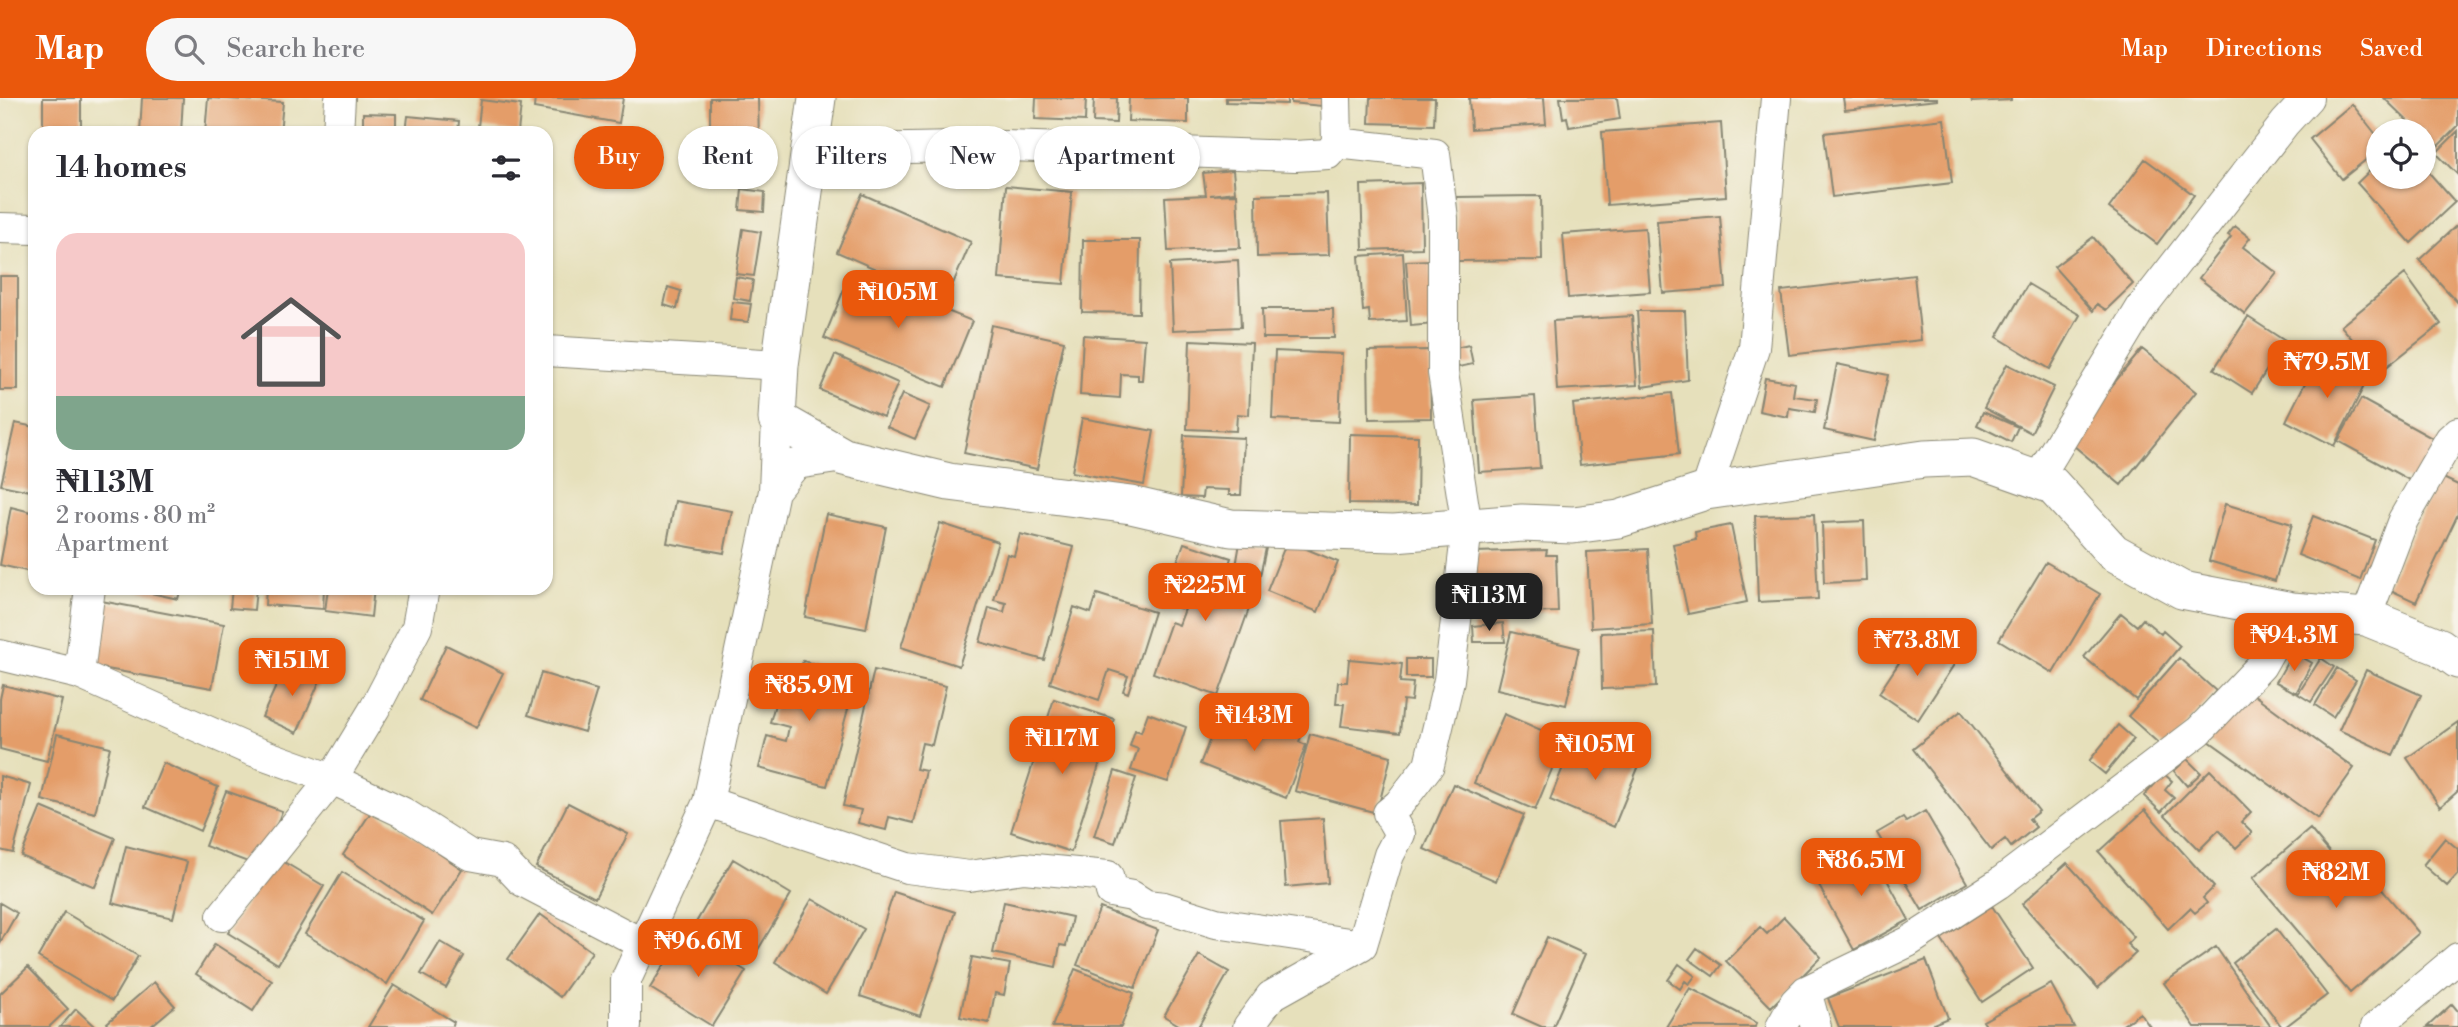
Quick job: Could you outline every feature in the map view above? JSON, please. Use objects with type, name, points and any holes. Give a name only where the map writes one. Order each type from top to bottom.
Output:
[{"type":"street","points":[[338,126],[340,98]]},
{"type":"street","points":[[814,126],[817,98]]},
{"type":"street","points":[[911,148],[1006,146],[1296,156],[1328,154],[1337,143],[1336,98]]},
{"type":"street","points":[[1706,491],[1754,348],[1776,98]]},
{"type":"street","points":[[2037,480],[2141,308],[2285,123],[2308,98]]},
{"type":"street","points":[[1248,1027],[1271,996],[1362,945],[1389,855],[1400,834],[1388,813],[1399,804],[1429,765],[1449,680],[1467,527],[1443,373],[1443,218],[1435,154],[1337,143]]},
{"type":"street","points":[[626,1027],[626,980],[708,802],[774,491],[780,365],[805,189]]},
{"type":"street","points":[[0,228],[28,229]]},
{"type":"street","points":[[553,351],[780,365]]},
{"type":"street","points":[[777,419],[844,457],[949,482],[1131,505],[1231,528],[1394,533],[1522,523],[1573,525],[1619,519],[1706,491],[1924,459],[1973,457],[2052,485],[2113,552],[2182,590],[2292,611],[2366,617],[2440,647],[2458,660]]},
{"type":"street","points":[[2366,617],[2403,520],[2450,439],[2458,432]]},
{"type":"street","points":[[774,491],[796,464],[844,457]]},
{"type":"street","points":[[79,674],[89,595]]},
{"type":"street","points":[[222,916],[332,779],[375,708],[417,627],[423,595]]},
{"type":"street","points":[[1781,1027],[1794,1002],[1806,991],[1908,942],[1998,884],[2199,732],[2261,666],[2292,611]]},
{"type":"street","points":[[0,655],[79,674],[248,749],[332,779],[402,812],[470,855],[503,861],[522,881],[643,944]]},
{"type":"street","points":[[708,802],[907,868],[969,876],[1024,868],[1108,876],[1111,892],[1132,895],[1146,905],[1164,907],[1216,923],[1362,945]]},
{"type":"street","points":[[2376,1027],[2458,958]]},
{"type":"street","points":[[1806,991],[1816,1027]]},
{"type":"building","points":[[43,98],[81,98],[81,126],[43,126]]},
{"type":"building","points":[[142,98],[183,98],[181,126],[140,126]]},
{"type":"building","points":[[208,98],[283,102],[281,126],[206,126]]},
{"type":"building","points":[[535,98],[623,98],[619,123],[534,108]]},
{"type":"building","points":[[710,98],[758,98],[759,126],[710,126]]},
{"type":"building","points":[[1036,98],[1086,98],[1085,121],[1035,119]]},
{"type":"building","points":[[1094,98],[1117,98],[1116,123],[1093,122]]},
{"type":"building","points":[[1129,98],[1188,98],[1188,123],[1128,121]]},
{"type":"building","points":[[1226,98],[1287,98],[1287,104],[1226,102]]},
{"type":"building","points":[[1291,98],[1322,98],[1322,106],[1291,103]]},
{"type":"building","points":[[1370,98],[1435,98],[1434,125],[1369,123]]},
{"type":"building","points":[[1469,98],[1544,98],[1546,124],[1471,129]]},
{"type":"building","points":[[1560,98],[1617,98],[1620,119],[1569,127],[1567,117],[1563,118]]},
{"type":"building","points":[[1843,98],[1937,98],[1937,100],[1845,110]]},
{"type":"building","points":[[1971,98],[2011,98],[2011,100],[1972,102]]},
{"type":"building","points":[[2384,98],[2458,98],[2458,126],[2436,148],[2436,119],[2406,119]]},
{"type":"building","points":[[481,100],[521,105],[519,126],[478,126]]},
{"type":"building","points":[[2352,104],[2366,122],[2366,160],[2342,179],[2310,139]]},
{"type":"building","points":[[363,113],[396,114],[396,126],[363,126]]},
{"type":"building","points":[[408,116],[459,121],[459,126],[407,126]]},
{"type":"building","points":[[1944,119],[1952,183],[1832,197],[1824,133]]},
{"type":"building","points":[[1721,123],[1726,196],[1607,205],[1602,132]]},
{"type":"building","points":[[2458,131],[2458,175],[2436,153]]},
{"type":"building","points":[[2145,159],[2194,195],[2157,244],[2109,208]]},
{"type":"building","points":[[1233,170],[1235,192],[1210,195],[1237,194],[1240,248],[1168,251],[1165,197],[1206,195],[1203,173]]},
{"type":"building","points":[[2366,174],[2366,189],[2436,189],[2436,181],[2455,202],[2411,243],[2357,183]]},
{"type":"building","points":[[1421,183],[1422,248],[1363,250],[1361,185]]},
{"type":"building","points":[[1020,187],[1072,192],[1064,284],[999,279],[1006,189]]},
{"type":"building","points":[[742,189],[765,192],[764,212],[740,210]]},
{"type":"building","points":[[1327,193],[1329,255],[1257,257],[1256,195]]},
{"type":"building","points":[[862,194],[971,242],[946,300],[837,252]]},
{"type":"building","points":[[1541,196],[1542,260],[1458,261],[1456,197]]},
{"type":"building","points":[[1720,216],[1726,288],[1663,293],[1657,221]]},
{"type":"building","points":[[2458,224],[2458,303],[2419,260]]},
{"type":"building","points":[[2235,226],[2250,238],[2243,247],[2277,273],[2245,314],[2199,278],[2231,237],[2228,235]]},
{"type":"building","points":[[1645,228],[1650,292],[1568,298],[1563,234]]},
{"type":"building","points":[[743,229],[761,232],[754,276],[736,274]]},
{"type":"building","points":[[2093,237],[2133,284],[2106,310],[2097,304],[2093,311],[2054,267]]},
{"type":"building","points":[[1083,240],[1140,240],[1139,313],[1082,312]]},
{"type":"building","points":[[1403,253],[1407,321],[1370,323],[1369,310],[1363,311],[1359,256]]},
{"type":"building","points":[[1238,260],[1241,327],[1173,330],[1170,264]]},
{"type":"building","points":[[1430,260],[1434,324],[1411,326],[1406,261]]},
{"type":"building","points":[[851,272],[972,321],[945,387],[824,338]]},
{"type":"building","points":[[2405,274],[2441,324],[2380,372],[2341,326]]},
{"type":"building","points":[[1914,275],[1921,340],[1789,355],[1781,291]]},
{"type":"building","points":[[0,276],[18,276],[18,390],[0,390]]},
{"type":"building","points":[[736,277],[753,280],[750,301],[733,298]]},
{"type":"building","points":[[2028,284],[2080,315],[2050,369],[1997,337]]},
{"type":"building","points":[[668,287],[681,291],[677,309],[664,305]]},
{"type":"building","points":[[732,302],[751,304],[748,322],[730,320]]},
{"type":"building","points":[[1262,309],[1333,309],[1334,338],[1263,338]]},
{"type":"building","points":[[1637,311],[1685,311],[1688,380],[1642,387]]},
{"type":"building","points":[[1632,316],[1637,385],[1557,390],[1553,321]]},
{"type":"building","points":[[2248,317],[2285,341],[2252,393],[2214,369]]},
{"type":"building","points":[[991,325],[1064,341],[1037,469],[964,453]]},
{"type":"building","points":[[1083,335],[1145,339],[1142,380],[1138,380],[1138,375],[1121,374],[1120,398],[1080,395]]},
{"type":"building","points":[[1190,340],[1252,343],[1249,415],[1237,414],[1236,431],[1187,429]]},
{"type":"building","points":[[1469,345],[1473,364],[1454,368],[1451,349]]},
{"type":"building","points":[[2142,349],[2196,392],[2121,485],[2067,440]]},
{"type":"building","points":[[1430,350],[1431,418],[1369,419],[1368,351]]},
{"type":"building","points":[[1275,351],[1342,354],[1339,422],[1272,419]]},
{"type":"building","points":[[2320,353],[2368,378],[2334,446],[2286,421]]},
{"type":"building","points":[[835,355],[898,383],[883,417],[820,390]]},
{"type":"building","points":[[1837,364],[1888,375],[1874,441],[1824,430]]},
{"type":"building","points":[[2007,364],[2054,387],[2031,433],[1984,408]]},
{"type":"building","points":[[1765,378],[1795,383],[1793,396],[1817,399],[1815,412],[1789,408],[1788,417],[1759,411]]},
{"type":"building","points":[[1672,393],[1679,454],[1580,465],[1573,404]]},
{"type":"building","points":[[902,394],[930,406],[915,439],[887,427]]},
{"type":"building","points":[[1535,396],[1540,468],[1479,472],[1474,400]]},
{"type":"building","points":[[2361,399],[2441,443],[2418,485],[2338,441]]},
{"type":"building","points":[[1983,412],[2018,427],[2011,442],[1977,425]]},
{"type":"building","points":[[1082,418],[1154,431],[1144,485],[1072,472]]},
{"type":"building","points":[[15,423],[28,426],[28,491],[1,485]]},
{"type":"building","points":[[1350,434],[1418,436],[1417,505],[1349,504]]},
{"type":"building","points":[[1184,435],[1244,438],[1241,495],[1229,495],[1229,490],[1203,489],[1202,498],[1181,497]]},
{"type":"building","points":[[2439,476],[2458,485],[2458,514],[2416,602],[2386,588]]},
{"type":"building","points":[[675,501],[732,511],[724,553],[667,543]]},
{"type":"building","points":[[2225,504],[2292,524],[2275,581],[2209,561]]},
{"type":"building","points":[[11,507],[28,511],[28,571],[0,565]]},
{"type":"building","points":[[826,514],[886,527],[866,629],[805,617]]},
{"type":"building","points":[[1814,514],[1818,599],[1758,602],[1755,516]]},
{"type":"building","points":[[2313,516],[2375,540],[2360,580],[2298,555]]},
{"type":"building","points":[[1864,521],[1866,581],[1824,583],[1822,523]]},
{"type":"building","points":[[940,523],[998,542],[959,666],[901,647]]},
{"type":"building","points":[[1731,525],[1747,602],[1688,614],[1673,544],[1696,539],[1695,532]]},
{"type":"building","points":[[1020,534],[1074,547],[1044,660],[980,642],[989,608],[1004,612],[1006,603],[994,600],[1007,554],[1014,556]]},
{"type":"building","points":[[1287,541],[1338,562],[1318,612],[1267,591]]},
{"type":"building","points":[[1184,543],[1231,558],[1224,579],[1256,589],[1218,696],[1153,673],[1171,622],[1179,625],[1185,609],[1179,608],[1192,571],[1176,565]]},
{"type":"building","points":[[1240,543],[1266,548],[1260,576],[1235,572]]},
{"type":"building","points":[[1648,549],[1652,624],[1591,628],[1587,552]]},
{"type":"building","points":[[1547,550],[1546,555],[1556,555],[1558,612],[1476,614],[1475,552]]},
{"type":"building","points":[[2046,562],[2100,594],[2053,673],[1999,640]]},
{"type":"building","points":[[1097,594],[1154,612],[1128,693],[1123,691],[1128,676],[1109,670],[1099,700],[1050,683],[1074,607],[1091,613]]},
{"type":"building","points":[[160,595],[179,595],[178,599]]},
{"type":"building","points":[[231,595],[255,595],[254,610],[230,608]]},
{"type":"building","points":[[266,595],[324,595],[323,609],[265,605]]},
{"type":"building","points":[[327,595],[373,595],[371,617],[325,611]]},
{"type":"building","points":[[96,600],[224,624],[212,688],[85,665]]},
{"type":"building","points":[[2121,613],[2137,626],[2143,619],[2180,646],[2136,700],[2084,657]]},
{"type":"building","points":[[1503,623],[1505,642],[1474,642],[1473,626]]},
{"type":"building","points":[[1654,631],[1656,687],[1602,689],[1601,633]]},
{"type":"building","points":[[1511,632],[1579,648],[1566,705],[1497,689]]},
{"type":"building","points":[[1916,637],[1955,663],[1918,720],[1879,693]]},
{"type":"building","points":[[446,645],[503,673],[476,728],[420,700]]},
{"type":"building","points":[[2293,652],[2312,663],[2296,693],[2276,682]]},
{"type":"building","points":[[2179,658],[2216,691],[2165,749],[2128,716]]},
{"type":"building","points":[[2321,658],[2334,667],[2311,702],[2298,694]]},
{"type":"building","points":[[1349,659],[1402,664],[1400,682],[1413,683],[1411,701],[1403,700],[1400,733],[1341,726],[1344,704],[1336,704],[1338,682],[1347,682]]},
{"type":"building","points":[[1406,659],[1431,659],[1431,677],[1406,677]]},
{"type":"building","points":[[803,661],[857,676],[827,786],[759,768],[767,736],[786,741],[789,727],[770,722],[783,676],[797,680]]},
{"type":"building","points":[[287,662],[321,678],[297,733],[262,717]]},
{"type":"building","points":[[2337,668],[2356,680],[2333,717],[2315,705]]},
{"type":"building","points":[[874,670],[946,686],[932,745],[922,743],[916,769],[926,771],[914,823],[889,817],[886,830],[858,823],[861,810],[843,806]]},
{"type":"building","points":[[2366,670],[2421,695],[2393,755],[2339,730]]},
{"type":"building","points":[[541,673],[597,690],[584,732],[528,715]]},
{"type":"building","points":[[3,685],[62,700],[47,761],[0,749],[0,699]]},
{"type":"building","points":[[2246,689],[2354,768],[2318,819],[2209,741]]},
{"type":"building","points":[[1054,699],[1114,719],[1071,852],[1011,832]]},
{"type":"building","points":[[1222,709],[1276,731],[1278,725],[1302,734],[1299,742],[1306,745],[1286,798],[1200,764]]},
{"type":"building","points":[[1961,711],[2039,811],[2029,819],[2036,827],[2011,847],[2005,839],[1991,850],[1913,749]]},
{"type":"building","points":[[1148,713],[1186,727],[1168,782],[1131,770],[1138,749],[1130,746],[1135,730],[1141,732]]},
{"type":"building","points":[[1504,714],[1564,740],[1535,810],[1474,783]]},
{"type":"building","points":[[2458,722],[2458,791],[2440,807],[2407,758]]},
{"type":"building","points":[[2118,725],[2134,739],[2105,774],[2089,761]]},
{"type":"building","points":[[57,734],[110,747],[95,813],[42,800]]},
{"type":"building","points":[[1310,734],[1391,756],[1377,813],[1295,791]]},
{"type":"building","points":[[1575,737],[1640,763],[1614,827],[1550,800]]},
{"type":"building","points":[[2187,759],[2201,773],[2187,786],[2174,771]]},
{"type":"building","points":[[163,763],[218,787],[200,831],[145,807]]},
{"type":"building","points":[[2210,770],[2251,812],[2241,822],[2252,833],[2236,848],[2219,830],[2199,850],[2165,815]]},
{"type":"building","points":[[1115,771],[1136,778],[1115,843],[1094,836]]},
{"type":"building","points":[[2164,774],[2172,781],[2165,790],[2174,798],[2161,812],[2144,796]]},
{"type":"building","points":[[0,776],[31,785],[13,853],[0,850]]},
{"type":"building","points":[[1453,784],[1524,815],[1496,881],[1424,849]]},
{"type":"building","points":[[226,791],[282,811],[261,867],[205,846]]},
{"type":"building","points":[[568,803],[628,834],[595,898],[536,867]]},
{"type":"building","points":[[41,807],[115,838],[95,887],[21,856]]},
{"type":"building","points":[[373,809],[462,869],[432,915],[343,855]]},
{"type":"building","points":[[2145,810],[2214,887],[2203,898],[2207,903],[2195,913],[2190,908],[2168,929],[2099,852]]},
{"type":"building","points":[[1925,811],[1967,883],[1922,910],[1877,833],[1903,818],[1906,822]]},
{"type":"building","points":[[1323,818],[1328,883],[1286,887],[1281,821]]},
{"type":"building","points":[[2310,829],[2349,876],[2362,866],[2419,933],[2350,993],[2253,878]]},
{"type":"building","points":[[2445,838],[2458,849],[2458,874],[2447,886],[2423,865]]},
{"type":"building","points":[[1868,845],[1909,920],[1854,950],[1813,875]]},
{"type":"building","points":[[126,846],[187,862],[173,918],[112,903]]},
{"type":"building","points":[[274,856],[324,886],[278,964],[228,933]]},
{"type":"building","points":[[733,859],[791,894],[752,960],[694,926]]},
{"type":"building","points":[[2067,863],[2134,937],[2127,944],[2136,953],[2098,988],[2022,904]]},
{"type":"building","points":[[342,872],[424,921],[387,984],[305,934]]},
{"type":"building","points":[[894,892],[955,912],[920,1016],[860,996]]},
{"type":"building","points":[[812,899],[864,929],[826,994],[775,962]]},
{"type":"building","points":[[1004,902],[1072,917],[1066,946],[1060,945],[1056,967],[993,953]]},
{"type":"building","points":[[0,903],[17,913],[0,943]]},
{"type":"building","points":[[1992,906],[2033,968],[1982,1002],[1941,939]]},
{"type":"building","points":[[1100,908],[1158,930],[1135,988],[1077,965]]},
{"type":"building","points":[[64,912],[138,956],[112,1001],[38,957]]},
{"type":"building","points":[[540,914],[592,952],[560,997],[508,959]]},
{"type":"building","points":[[1784,917],[1821,957],[1771,1007],[1726,961],[1760,927],[1767,934]]},
{"type":"building","points":[[2276,929],[2327,995],[2285,1027],[2282,1027],[2233,963]]},
{"type":"building","points":[[684,933],[746,971],[712,1026],[650,988]]},
{"type":"building","points":[[1547,937],[1585,954],[1553,1027],[1542,1027],[1513,1014]]},
{"type":"building","points":[[440,942],[464,956],[446,988],[421,974]]},
{"type":"building","points":[[215,944],[272,981],[253,1011],[196,974]]},
{"type":"building","points":[[2216,947],[2271,1027],[2195,1027],[2164,983]]},
{"type":"building","points":[[1697,948],[1721,965],[1713,976],[1689,959]]},
{"type":"building","points":[[1199,955],[1229,972],[1198,1027],[1182,1027],[1164,1016]]},
{"type":"building","points":[[972,957],[1010,964],[1004,995],[995,993],[989,1023],[960,1017]]},
{"type":"building","points":[[1926,960],[1948,1018],[1926,1027],[1839,1027],[1828,998]]},
{"type":"building","points":[[1679,964],[1695,976],[1689,984],[1685,981],[1680,989],[1668,980]]},
{"type":"building","points":[[28,967],[68,1009],[49,1027],[0,1027],[0,994]]},
{"type":"building","points":[[1075,969],[1134,993],[1121,1027],[1052,1027]]},
{"type":"building","points":[[154,982],[175,1006],[150,1027],[110,1027],[107,1023]]},
{"type":"building","points":[[2051,984],[2074,1027],[1987,1027],[1983,1021]]},
{"type":"building","points":[[394,985],[454,1022],[452,1027],[368,1027]]},
{"type":"building","points":[[1690,988],[1757,1023],[1755,1027],[1666,1027]]},
{"type":"building","points":[[2452,1004],[2458,1011],[2458,1027],[2427,1027]]},
{"type":"building","points":[[76,1009],[95,1027],[60,1027]]},
{"type":"building","points":[[2140,1013],[2150,1027],[2120,1027]]}]
